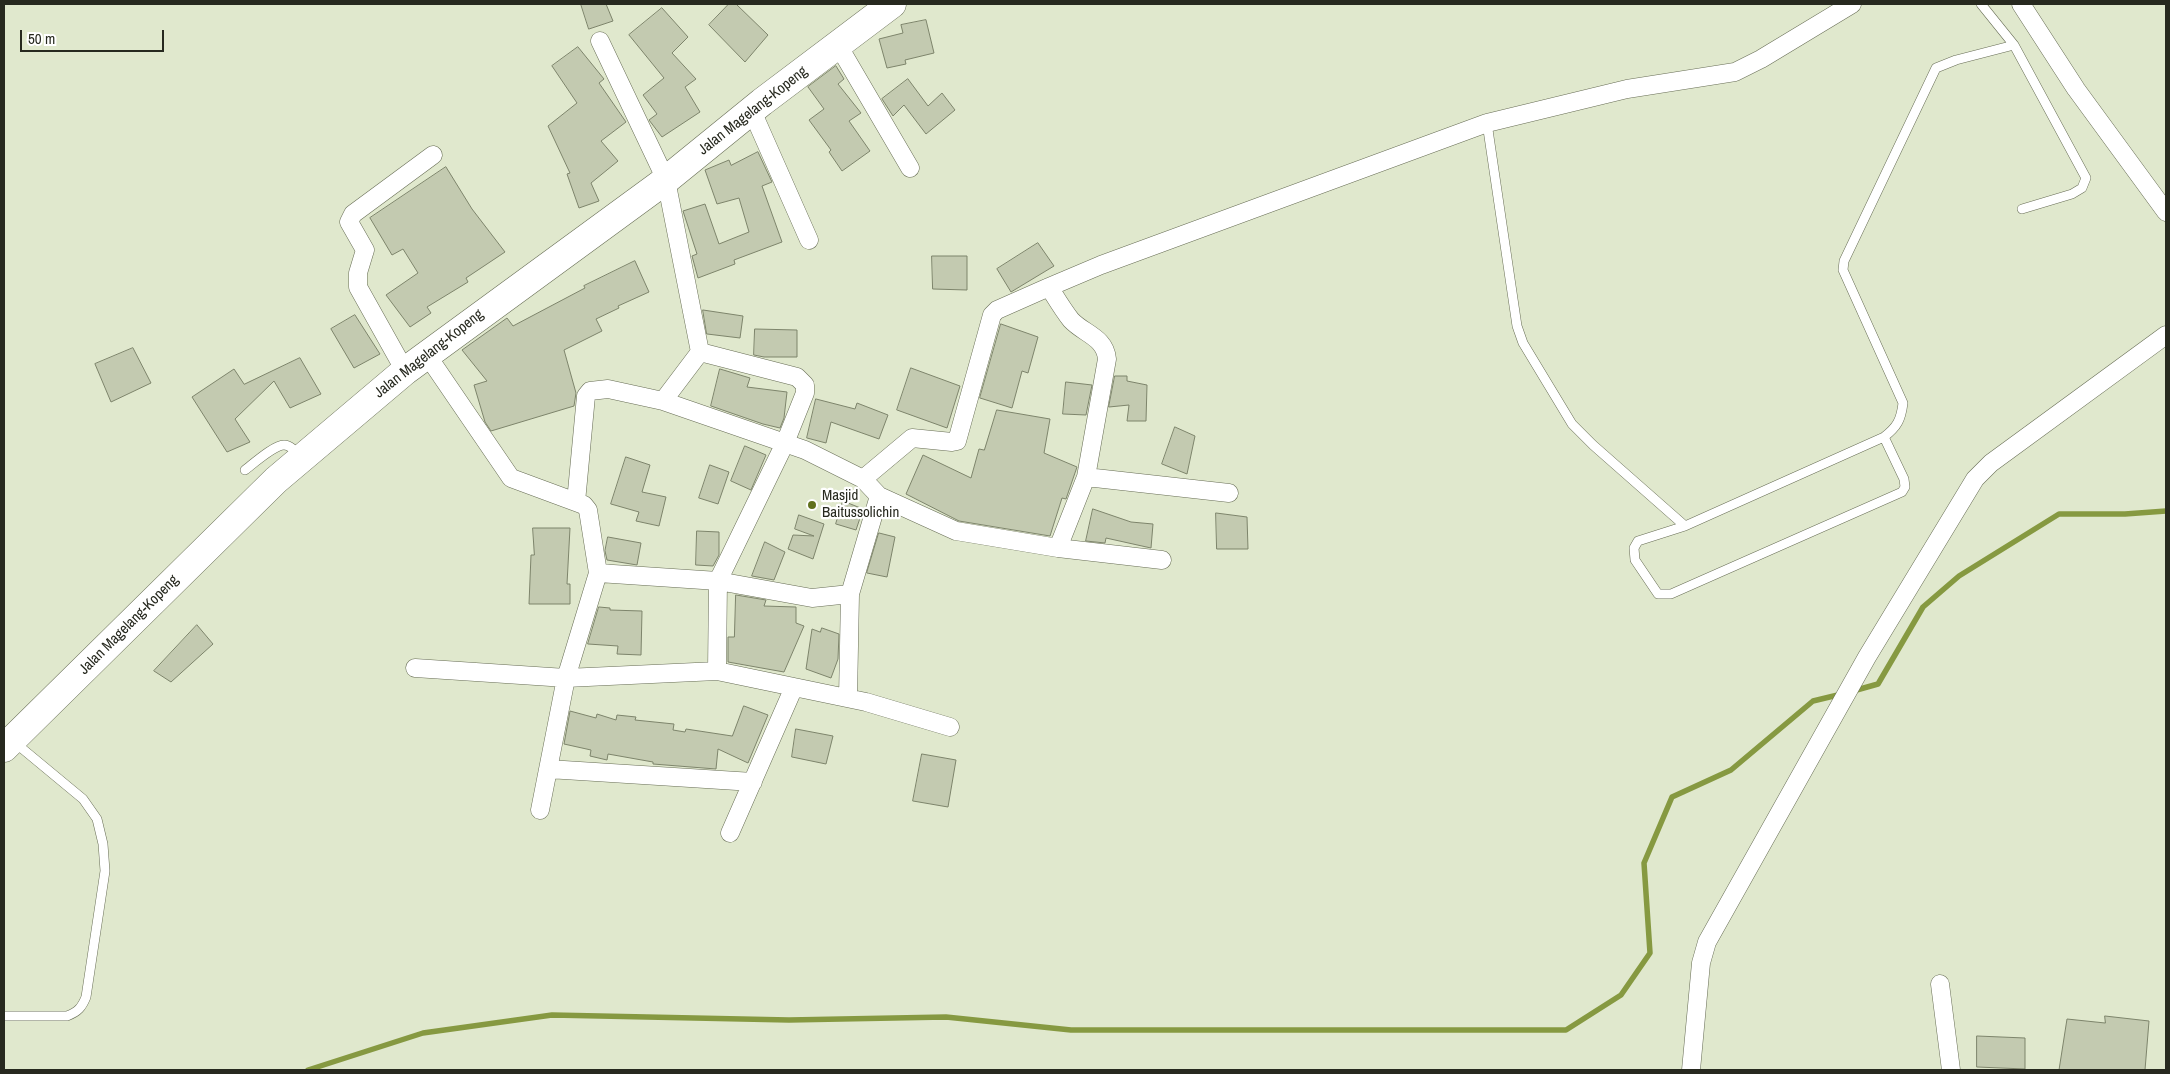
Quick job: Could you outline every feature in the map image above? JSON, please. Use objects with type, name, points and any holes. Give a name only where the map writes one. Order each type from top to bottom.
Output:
[{"type":"main road","name":"Jalan Magelang-Kopeng","points":[[8,744],[276,480],[405,371],[666,180],[890,4]]},
{"type":"street","points":[[863,479],[912,438],[957,441],[992,315],[997,310],[1120,258],[1487,123],[1627,89],[1735,72],[1761,59],[1852,4]]},
{"type":"street","points":[[2021,4],[2076,89],[2166,212]]},
{"type":"street","points":[[600,41],[666,180],[700,352],[663,401]]},
{"type":"street","points":[[838,45],[910,168]]},
{"type":"street","points":[[752,111],[809,240]]},
{"type":"street","points":[[405,371],[358,287],[358,273],[365,250],[349,222],[353,214],[433,155]]},
{"type":"street","points":[[1049,287],[1071,319],[1100,341],[1106,350],[1107,359],[1086,477],[1058,548]]},
{"type":"street","points":[[1691,1070],[1702,963],[1707,942],[1829,722],[1982,470],[2166,335]]},
{"type":"street","points":[[700,352],[797,377],[805,385],[804,393],[785,443],[718,581],[717,671]]},
{"type":"street","points":[[427,355],[511,478],[584,505],[588,510],[598,573],[566,678],[540,810]]},
{"type":"street","points":[[576,502],[586,396],[590,391],[608,389],[663,401],[805,450],[863,479],[879,496],[956,531],[1058,548],[1162,560]]},
{"type":"street","points":[[1086,477],[1229,494]]},
{"type":"street","points":[[848,698],[850,594],[879,496]]},
{"type":"street","points":[[598,573],[718,581],[812,598],[850,594]]},
{"type":"street","points":[[416,668],[566,678],[717,671],[848,698],[950,727]]},
{"type":"street","points":[[730,833],[794,687]]},
{"type":"street","points":[[548,769],[752,782]]},
{"type":"street","points":[[1940,984],[1951,1070]]},
{"type":"lane","points":[[1981,4],[2014,45],[2086,178],[2082,188],[2072,194],[2022,209]]},
{"type":"lane","points":[[1884,437],[1904,479],[1905,487],[1902,492],[1671,594],[1658,594],[1635,560],[1634,548],[1638,541],[1685,526],[1884,437],[1902,419],[1903,403],[1843,270],[1844,261],[1936,68],[1956,60],[2014,45]]},
{"type":"lane","points":[[1487,123],[1517,326],[1523,343],[1572,424],[1593,446],[1685,526]]},
{"type":"lane","points":[[245,470],[277,447],[284,445],[291,447],[302,458]]},
{"type":"lane","points":[[4,1016],[67,1016],[77,1012],[82,1007],[86,997],[105,871],[104,844],[96,819],[82,799],[8,744]]},
{"type":"building","points":[[581,4],[606,4],[613,21],[589,29]]},
{"type":"building","points":[[729,4],[736,4],[768,35],[745,62],[709,25]]},
{"type":"building","points":[[662,8],[688,37],[672,53],[696,79],[685,87],[700,112],[662,137],[649,120],[657,114],[643,95],[664,78],[629,35]]},
{"type":"building","points":[[926,20],[934,53],[905,60],[906,64],[887,68],[879,39],[903,33],[901,25]]},
{"type":"building","points":[[578,47],[604,79],[599,83],[626,122],[601,141],[618,161],[591,183],[599,201],[579,208],[567,174],[570,173],[548,126],[577,103],[552,66]]},
{"type":"building","points":[[836,66],[844,79],[838,84],[861,113],[849,121],[870,151],[842,171],[829,152],[831,150],[809,120],[824,109],[808,87]]},
{"type":"building","points":[[908,79],[928,106],[942,93],[955,110],[926,134],[904,105],[893,116],[882,99]]},
{"type":"building","points":[[758,152],[772,182],[762,186],[782,242],[734,260],[735,264],[698,278],[692,256],[697,254],[683,211],[705,204],[719,244],[749,232],[739,198],[717,204],[705,170],[729,160],[731,165]]},
{"type":"building","points":[[446,167],[472,209],[505,252],[466,278],[468,282],[427,307],[431,313],[410,327],[386,295],[418,273],[403,249],[392,255],[370,218]]},
{"type":"building","points":[[1038,243],[1054,266],[1011,292],[997,269]]},
{"type":"building","points":[[932,256],[967,256],[967,290],[933,289]]},
{"type":"building","points":[[635,261],[649,292],[618,306],[619,308],[596,319],[602,331],[564,350],[576,393],[574,406],[491,431],[485,422],[474,385],[487,381],[462,350],[507,318],[513,326],[585,288],[584,286]]},
{"type":"building","points":[[703,310],[743,316],[740,338],[707,334]]},
{"type":"building","points":[[355,315],[380,354],[354,368],[331,329]]},
{"type":"building","points":[[1001,324],[1038,337],[1028,373],[1022,371],[1012,408],[980,398]]},
{"type":"building","points":[[755,329],[797,330],[797,357],[764,357],[754,355]]},
{"type":"building","points":[[133,348],[151,383],[111,402],[95,364]]},
{"type":"building","points":[[300,358],[321,394],[290,408],[274,381],[235,419],[250,442],[227,452],[192,397],[234,369],[244,384]]},
{"type":"building","points":[[911,368],[960,386],[947,428],[897,410]]},
{"type":"building","points":[[720,369],[750,378],[747,387],[787,392],[784,418],[780,428],[711,406]]},
{"type":"building","points":[[1115,376],[1127,376],[1127,381],[1147,385],[1146,421],[1127,421],[1129,405],[1109,407]]},
{"type":"building","points":[[1066,382],[1092,385],[1086,415],[1063,414]]},
{"type":"building","points":[[816,399],[855,409],[857,403],[888,415],[879,439],[831,422],[826,443],[807,438]]},
{"type":"building","points":[[997,410],[1050,419],[1044,453],[1077,467],[1066,499],[1062,498],[1050,536],[959,521],[906,494],[923,455],[971,478],[979,449],[984,450]]},
{"type":"building","points":[[1175,427],[1195,436],[1187,474],[1162,464]]},
{"type":"building","points":[[745,446],[766,455],[751,490],[731,481]]},
{"type":"building","points":[[626,457],[650,465],[642,492],[666,497],[659,526],[636,521],[639,512],[611,504]]},
{"type":"building","points":[[710,465],[729,472],[718,504],[699,498]]},
{"type":"building","points":[[843,501],[863,509],[856,530],[836,524]]},
{"type":"building","points":[[1093,509],[1131,522],[1153,524],[1151,548],[1106,538],[1105,543],[1086,541]]},
{"type":"building","points":[[1216,513],[1247,517],[1248,549],[1217,549]]},
{"type":"building","points":[[799,515],[824,524],[813,559],[788,549],[793,535],[814,536],[795,529]]},
{"type":"building","points":[[533,528],[570,528],[567,584],[570,584],[570,604],[529,604],[531,555],[534,555]]},
{"type":"building","points":[[697,531],[719,532],[719,555],[713,566],[696,565]]},
{"type":"building","points":[[879,533],[895,537],[887,577],[867,573]]},
{"type":"building","points":[[608,537],[641,543],[637,565],[607,560],[605,551]]},
{"type":"building","points":[[765,542],[785,552],[774,580],[752,576]]},
{"type":"building","points":[[736,595],[766,600],[764,606],[796,607],[796,623],[804,626],[784,672],[728,662],[728,637],[734,637]]},
{"type":"building","points":[[599,607],[610,608],[610,610],[642,611],[641,655],[617,654],[618,646],[588,644]]},
{"type":"building","points":[[197,625],[213,644],[171,682],[154,671]]},
{"type":"building","points":[[822,628],[839,634],[838,659],[831,678],[806,669],[812,629],[820,632]]},
{"type":"building","points":[[744,706],[768,715],[748,763],[718,749],[716,769],[653,764],[653,762],[608,754],[607,760],[590,756],[591,750],[564,744],[570,711],[596,718],[597,714],[616,720],[617,715],[636,717],[635,720],[674,724],[673,730],[685,732],[686,729],[732,736]]},
{"type":"building","points":[[796,729],[833,736],[826,764],[792,757]]},
{"type":"building","points":[[922,754],[956,760],[948,807],[913,801]]},
{"type":"building","points":[[2105,1016],[2149,1021],[2145,1070],[2059,1070],[2067,1019],[2105,1023]]},
{"type":"building","points":[[1977,1036],[2025,1038],[2025,1069],[1977,1067]]},
{"type":"waterway","points":[[1853,691],[1878,684],[1923,607],[1959,576],[2059,514],[2125,514],[2166,511]]},
{"type":"waterway","points":[[308,1070],[423,1033],[552,1015],[789,1020],[946,1017],[1071,1030],[1566,1030],[1621,995],[1650,953],[1644,863],[1672,797],[1731,770],[1813,701],[1842,694]]},
{"type":"place","name":"Masjid Baitussolichin","points":[[812,505]]}]
